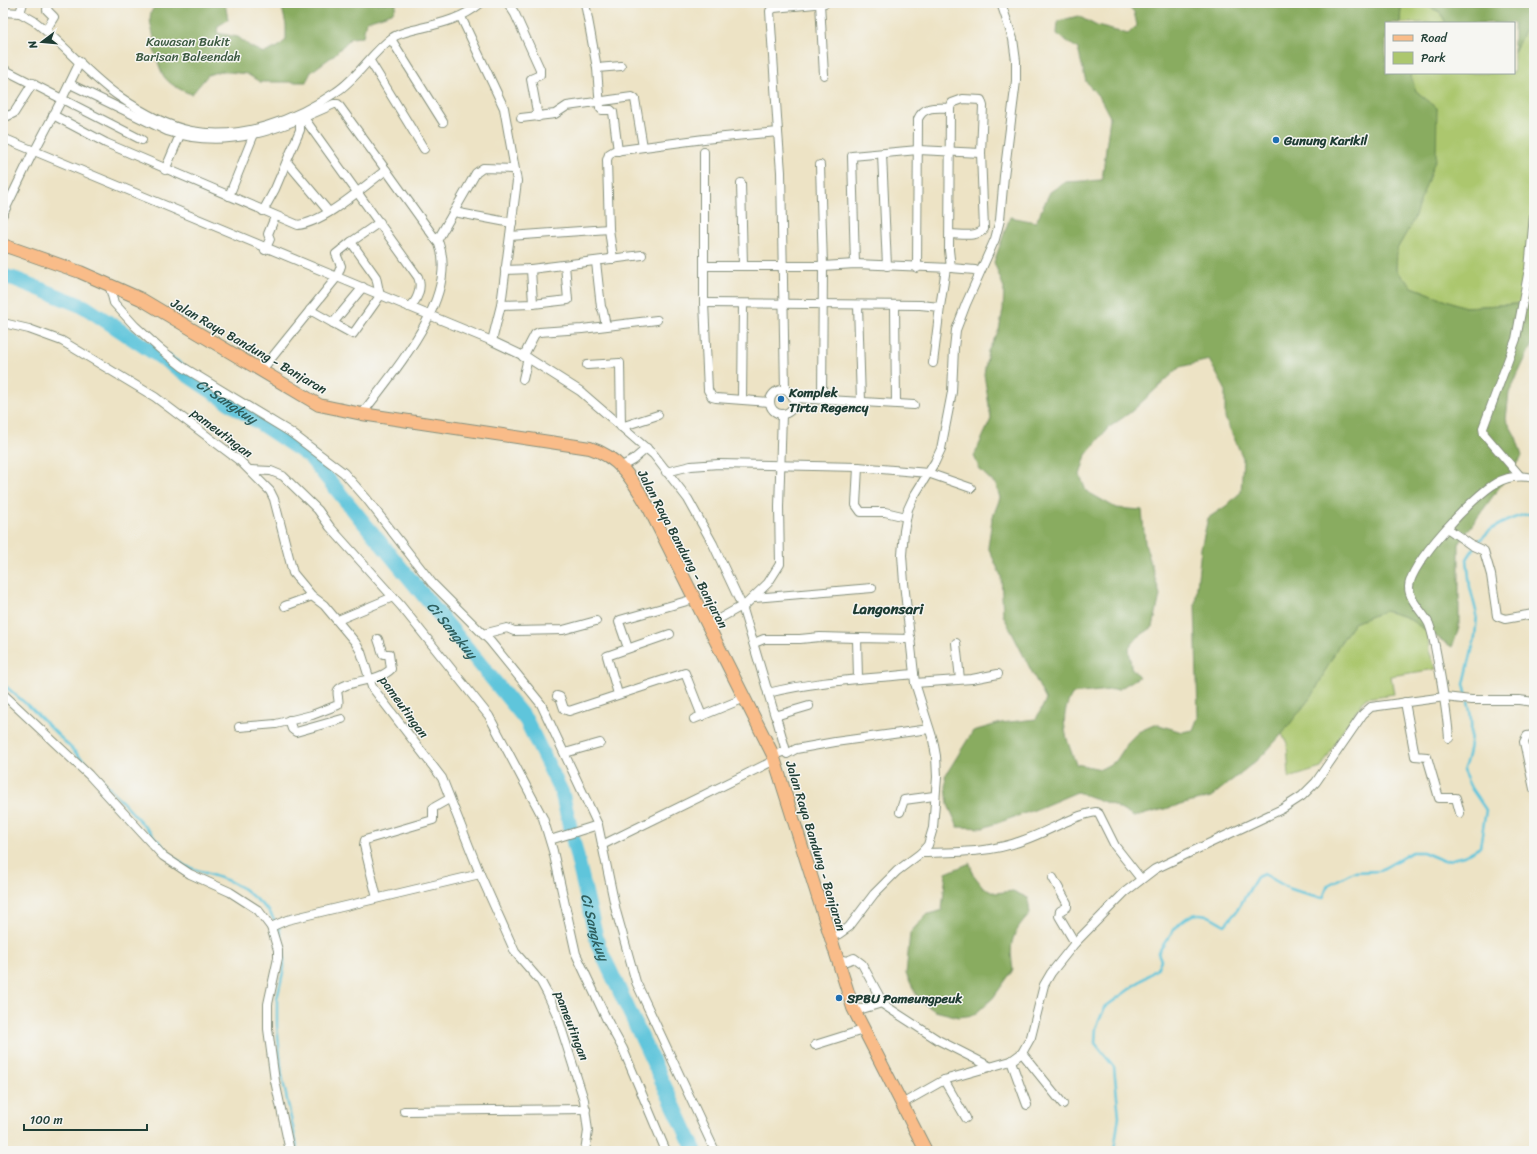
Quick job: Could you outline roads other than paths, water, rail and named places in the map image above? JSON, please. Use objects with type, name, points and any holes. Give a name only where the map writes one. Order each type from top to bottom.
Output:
[{"type":"main road","name":"Jalan Raya Bandung - Banjaran","points":[[3,245],[109,284],[158,309],[319,405],[362,414],[590,448],[607,455],[622,466],[632,478],[650,510],[774,757],[853,1008],[924,1151]]},
{"type":"street","points":[[20,13],[23,3]]},
{"type":"street","points":[[46,30],[54,17],[46,10],[48,3]]},
{"type":"street","points":[[3,12],[20,13],[46,30],[120,98],[166,122],[190,131],[214,133],[257,129],[295,115],[348,84],[370,61],[381,46],[391,39],[403,33],[461,17],[481,3]]},
{"type":"street","points":[[508,3],[515,14],[540,69],[540,75],[532,80],[538,117]]},
{"type":"street","points":[[585,3],[597,68],[601,110],[611,110],[613,112],[618,151]]},
{"type":"street","points":[[784,390],[781,172],[769,13],[774,8],[800,4],[825,3]]},
{"type":"street","points":[[830,936],[839,934],[849,927],[874,894],[897,871],[921,853],[928,845],[933,828],[934,796],[937,777],[936,756],[915,678],[902,555],[906,517],[914,496],[941,449],[952,392],[956,330],[995,239],[1000,220],[1016,67],[1013,39],[1001,3]]},
{"type":"street","points":[[820,4],[824,75]]},
{"type":"street","points":[[461,17],[504,108],[517,184],[500,305],[492,341]]},
{"type":"street","points":[[391,39],[443,122]]},
{"type":"street","points":[[370,61],[424,149]]},
{"type":"street","points":[[3,214],[34,150],[34,152],[80,62]]},
{"type":"street","points":[[597,68],[621,66]]},
{"type":"street","points":[[3,69],[142,140]]},
{"type":"street","points":[[3,113],[8,116],[14,113],[33,83]]},
{"type":"street","points":[[70,84],[167,131],[180,135],[217,140],[254,134],[302,119],[334,104],[338,104],[437,241],[442,257],[439,293],[430,316],[362,414]]},
{"type":"street","points":[[521,118],[555,114],[567,106],[630,96],[634,98],[643,147]]},
{"type":"street","points":[[933,363],[940,307],[948,268],[950,234],[950,108],[952,103],[963,99],[981,100],[983,102],[981,154],[984,229],[980,233],[974,235],[950,234]]},
{"type":"street","points":[[917,268],[918,119],[923,110],[930,108],[950,108]]},
{"type":"street","points":[[53,115],[106,143],[165,170],[229,196],[275,217],[298,225],[307,224],[329,212],[386,170]]},
{"type":"street","points":[[263,211],[287,162],[300,130],[302,119]]},
{"type":"street","points":[[302,119],[380,222],[421,283],[420,291],[409,307]]},
{"type":"street","points":[[613,259],[609,229],[607,160],[609,154],[643,147],[778,132]]},
{"type":"street","points":[[229,196],[254,134]]},
{"type":"street","points":[[165,170],[180,135]]},
{"type":"street","points":[[3,138],[363,287],[380,296],[492,341],[526,357],[580,391],[647,448],[665,469],[699,517],[742,606],[754,640],[786,752]]},
{"type":"street","points":[[855,264],[852,156],[918,150],[981,154]]},
{"type":"street","points":[[704,152],[704,303],[708,390],[712,397],[716,398],[770,402]]},
{"type":"street","points":[[882,154],[887,266]]},
{"type":"street","points":[[287,162],[329,212]]},
{"type":"street","points":[[820,165],[823,266],[822,399]]},
{"type":"street","points":[[437,241],[454,212],[465,189],[479,170],[483,168],[514,169]]},
{"type":"street","points":[[741,183],[743,265]]},
{"type":"street","points":[[454,212],[512,223]]},
{"type":"street","points":[[1520,476],[1484,434],[1483,428],[1516,339],[1529,269],[1534,216]]},
{"type":"street","points":[[266,248],[265,250],[270,239],[268,234],[275,217]]},
{"type":"street","points":[[261,371],[337,277],[341,266],[336,254],[380,222]]},
{"type":"street","points":[[510,236],[609,229]]},
{"type":"street","points":[[310,310],[353,334],[380,296],[376,277],[351,242]]},
{"type":"street","points":[[505,270],[531,269],[596,262],[642,255]]},
{"type":"street","points":[[596,262],[601,307],[604,311],[606,326]]},
{"type":"street","points":[[705,266],[823,266],[855,264],[974,270]]},
{"type":"street","points":[[500,305],[533,304],[568,300],[565,265]]},
{"type":"street","points":[[531,269],[533,304]]},
{"type":"street","points":[[109,284],[114,303],[135,326],[159,348],[183,367],[290,432],[344,473],[366,498],[432,583],[483,634],[541,704],[565,753],[602,845],[616,911],[636,982],[662,1042],[715,1151]]},
{"type":"street","points":[[333,323],[363,287]]},
{"type":"street","points":[[704,303],[782,303],[895,306],[920,305],[940,307]]},
{"type":"street","points":[[742,399],[743,304]]},
{"type":"street","points":[[858,305],[861,401]]},
{"type":"street","points":[[895,306],[896,403]]},
{"type":"street","points":[[523,379],[526,357],[524,357],[536,333],[657,320]]},
{"type":"street","name":"pameutingan","points":[[3,323],[29,329],[62,340],[155,397],[250,470],[270,491],[274,499],[293,573],[312,596],[324,605],[338,620],[361,652],[369,680],[389,710],[442,778],[449,799],[480,874],[515,952],[541,982],[547,993],[573,1063],[586,1109],[588,1131],[585,1151]]},
{"type":"street","points":[[588,365],[620,363],[621,428],[622,426]]},
{"type":"street","points":[[794,398],[794,406],[791,411],[782,414],[775,412],[770,402],[776,391],[784,390],[794,398],[914,405]]},
{"type":"street","points":[[708,625],[742,606],[742,608],[754,598],[775,575],[780,564],[780,466],[782,414]]},
{"type":"street","points":[[622,426],[658,415]]},
{"type":"street","points":[[622,466],[633,460],[647,448]]},
{"type":"street","points":[[665,469],[666,472],[691,466],[719,464],[858,467],[928,473],[971,488]]},
{"type":"street","points":[[858,467],[856,499],[858,510],[861,512],[885,512],[906,517]]},
{"type":"street","points":[[250,470],[271,471],[283,476],[318,510],[330,528],[393,596],[489,716],[543,818],[552,839],[576,954],[607,1020],[624,1049],[666,1151]]},
{"type":"street","points":[[1449,738],[1445,698],[1430,626],[1411,595],[1409,586],[1411,579],[1434,542],[1459,514],[1494,484],[1520,476],[1534,478]]},
{"type":"street","points":[[1447,528],[1486,554],[1497,616],[1505,619],[1533,614],[1534,616]]},
{"type":"street","points":[[754,598],[872,588]]},
{"type":"street","points":[[286,606],[312,596]]},
{"type":"street","points":[[338,620],[393,596]]},
{"type":"street","points":[[628,648],[619,622],[620,620],[694,599]]},
{"type":"street","points":[[483,634],[508,628],[514,631],[563,630],[596,621]]},
{"type":"street","points":[[618,694],[607,656],[670,634]]},
{"type":"street","points":[[754,640],[754,643],[764,639],[800,639],[820,637],[911,639]]},
{"type":"street","points":[[856,638],[858,679]]},
{"type":"street","points":[[239,727],[276,724],[336,707],[339,703],[337,693],[339,689],[369,680],[391,669],[389,654],[383,654],[378,639]]},
{"type":"street","points":[[956,643],[960,679]]},
{"type":"street","points":[[556,696],[560,697],[564,709],[569,711],[685,673],[698,717],[745,698]]},
{"type":"street","points":[[768,690],[768,692],[795,686],[858,679],[960,679],[998,674]]},
{"type":"street","points":[[3,694],[89,775],[163,856],[190,874],[230,892],[258,910],[274,925],[278,954],[276,971],[268,1004],[268,1029],[275,1081],[290,1151]]},
{"type":"street","points":[[901,1102],[908,1101],[944,1080],[1011,1061],[1022,1053],[1031,1037],[1044,985],[1059,961],[1125,892],[1140,879],[1171,861],[1292,803],[1310,789],[1367,710],[1380,705],[1445,698],[1471,700],[1518,700],[1534,702]]},
{"type":"street","points":[[1405,702],[1416,756],[1427,757],[1440,798],[1456,798],[1460,813]]},
{"type":"street","points":[[775,714],[775,716],[809,706]]},
{"type":"street","points":[[289,720],[292,729],[296,732],[342,719]]},
{"type":"street","points":[[602,845],[786,752],[787,754],[796,749],[835,742],[929,729]]},
{"type":"street","points":[[1534,735],[1527,736],[1524,742],[1534,789]]},
{"type":"street","points":[[565,753],[600,743]]},
{"type":"street","points":[[900,812],[904,800],[934,796]]},
{"type":"street","points":[[376,898],[364,845],[365,840],[433,820],[434,807],[449,799]]},
{"type":"street","points":[[921,853],[994,850],[1024,841],[1076,818],[1096,812],[1099,814],[1115,846],[1140,879]]},
{"type":"street","points":[[552,839],[595,826]]},
{"type":"street","points":[[274,925],[376,898],[480,874]]},
{"type":"street","points":[[1053,878],[1067,903],[1067,906],[1060,911],[1059,916],[1075,943]]},
{"type":"street","points":[[837,959],[847,961],[854,958],[861,962],[882,1003],[938,1040],[991,1067]]},
{"type":"street","points":[[853,1008],[862,1009],[882,1003]]},
{"type":"street","points":[[815,1045],[863,1030]]},
{"type":"street","points":[[1022,1053],[1063,1104]]},
{"type":"street","points":[[1011,1061],[1027,1105]]},
{"type":"street","points":[[944,1080],[966,1118]]},
{"type":"street","points":[[404,1111],[586,1109]]},
{"type":"waterway","name":"Ci Sangkuy","points":[[3,276],[15,279],[85,307],[309,456],[526,720],[562,793],[598,945],[695,1151]]},
{"type":"waterway","points":[[1467,697],[1464,684],[1475,637],[1477,615],[1470,587],[1467,559],[1481,539],[1494,528],[1514,518],[1534,513]]},
{"type":"waterway","points":[[3,684],[32,709],[94,771],[173,857],[185,866],[229,881],[244,889],[269,911],[279,928],[284,951],[284,968],[277,999],[277,1025],[282,1076],[298,1151]]},
{"type":"waterway","points":[[1114,1151],[1119,1116],[1114,1067],[1095,1043],[1096,1028],[1105,1007],[1157,969],[1161,960],[1158,953],[1172,933],[1184,920],[1198,914],[1206,915],[1225,925],[1236,912],[1257,877],[1264,874],[1290,889],[1323,898],[1328,885],[1353,872],[1379,871],[1412,852],[1423,852],[1444,861],[1464,856],[1480,847],[1486,810],[1471,788],[1463,771],[1468,755],[1471,737],[1471,719],[1468,702]]},
{"type":"place","name":"Gunung Karikil","points":[[1276,140]]},
{"type":"place","name":"Komplek Tirta Regency","points":[[781,399]]},
{"type":"place","name":"SPBU Pameungpeuk","points":[[839,998]]},
{"type":"district","name":"Langonsari","points":[[888,609]]},
{"type":"park label","name":"Kawasan Bukit Barisan Baleendah","points":[[188,48]]}]
